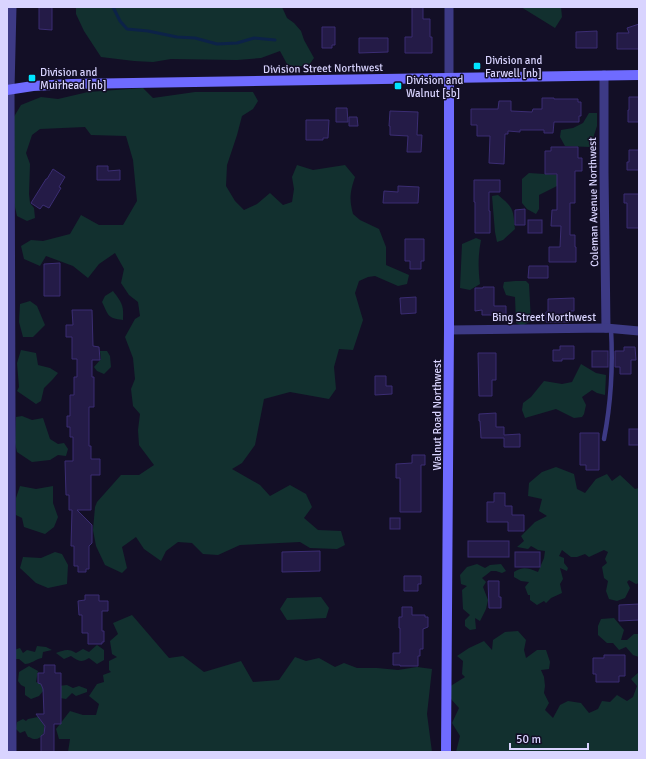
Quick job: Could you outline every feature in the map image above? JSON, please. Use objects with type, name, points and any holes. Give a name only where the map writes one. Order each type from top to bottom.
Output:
[{"type":"street","points":[[12,7],[8,90],[9,680],[12,752]]},
{"type":"street","points":[[449,7],[449,78]]},
{"type":"street","name":"Coleman Avenue Northwest","points":[[604,75],[604,172],[609,328]]},
{"type":"street","name":"Division Street Northwest","points":[[8,90],[33,86],[71,84],[639,75]]},
{"type":"street","name":"Walnut Road Northwest","points":[[446,752],[450,330],[449,78]]},
{"type":"street","name":"Bing Street Northwest","points":[[450,330],[609,328],[639,331]]},
{"type":"lane","points":[[604,439],[608,420],[612,364],[609,328]]},
{"type":"green space","points":[[76,7],[282,7],[287,18],[301,31],[304,40],[314,58],[309,65],[295,67],[287,64],[280,51],[261,58],[237,60],[171,59],[153,62],[101,57],[84,31],[76,14]]},
{"type":"green space","points":[[521,7],[561,7],[562,17],[555,28]]},
{"type":"green space","points":[[143,88],[153,98],[195,92],[253,92],[258,101],[253,109],[242,116],[227,165],[226,186],[235,201],[244,210],[257,204],[270,193],[283,205],[292,202],[294,189],[292,177],[297,165],[313,170],[345,165],[355,177],[351,196],[353,214],[360,220],[379,229],[386,247],[386,265],[409,275],[407,284],[398,286],[375,276],[359,281],[355,293],[363,320],[353,350],[339,349],[334,367],[336,389],[329,399],[290,392],[264,399],[255,445],[242,463],[232,469],[260,485],[270,496],[290,485],[306,494],[312,507],[304,518],[318,530],[341,531],[345,545],[337,549],[310,548],[300,542],[240,545],[218,555],[203,554],[192,543],[178,542],[166,551],[161,561],[144,549],[136,537],[122,547],[127,568],[122,573],[105,565],[96,546],[93,530],[95,507],[97,502],[121,475],[139,475],[154,465],[139,445],[138,430],[140,414],[133,406],[131,389],[135,379],[133,358],[125,337],[135,319],[140,316],[138,302],[129,295],[121,283],[124,269],[115,253],[99,264],[88,278],[73,266],[46,256],[40,266],[24,259],[21,246],[31,240],[43,241],[70,234],[81,215],[99,225],[123,225],[137,201],[133,160],[126,136],[91,135],[85,127],[40,129],[32,135],[26,153],[30,164],[30,203],[34,208],[35,218],[27,221],[17,216],[14,203],[12,120],[21,105],[41,97],[58,99],[88,92]]},
{"type":"green space","points":[[589,113],[597,113],[597,126],[590,147],[565,146],[560,137],[561,130],[573,128],[583,123]]},
{"type":"green space","points":[[529,173],[559,175],[561,184],[539,195],[539,209],[536,214],[527,209],[522,203],[522,179]]},
{"type":"green space","points":[[498,195],[512,209],[515,229],[503,240],[497,242],[492,196]]},
{"type":"green space","points":[[476,238],[481,240],[479,251],[480,284],[470,290],[460,288],[462,244]]},
{"type":"green space","points":[[526,281],[529,284],[531,321],[522,326],[516,323],[515,297],[506,295],[503,287],[504,282]]},
{"type":"green space","points":[[113,291],[122,304],[123,320],[109,316],[102,302],[105,296]]},
{"type":"green space","points":[[30,301],[37,306],[45,325],[33,337],[23,337],[19,322],[20,304]]},
{"type":"green space","points":[[21,350],[36,353],[38,365],[50,368],[58,373],[44,388],[41,401],[36,404],[17,391],[19,387],[17,363]]},
{"type":"green space","points":[[100,351],[107,351],[110,356],[111,367],[104,374],[97,371],[94,367],[101,359]]},
{"type":"green space","points":[[581,364],[596,373],[606,375],[605,395],[592,390],[582,397],[586,405],[582,417],[574,418],[556,409],[525,418],[522,410],[523,403],[531,397],[544,381],[562,384],[572,382]]},
{"type":"green space","points":[[22,416],[32,420],[43,418],[50,439],[58,444],[64,443],[68,449],[66,456],[58,455],[50,460],[32,462],[17,452],[15,443],[16,417]]},
{"type":"green space","points":[[556,467],[574,474],[577,489],[585,493],[596,479],[607,474],[612,481],[620,475],[635,489],[639,488],[639,583],[636,584],[629,580],[627,582],[630,588],[625,598],[617,601],[609,599],[606,591],[608,581],[604,578],[602,567],[607,563],[605,559],[608,552],[604,550],[589,557],[585,554],[577,557],[571,557],[562,550],[559,556],[564,558],[564,563],[568,568],[567,571],[560,568],[563,579],[560,584],[562,593],[551,598],[546,603],[544,601],[537,605],[530,600],[530,595],[528,595],[525,587],[529,582],[521,581],[514,577],[514,572],[523,568],[538,572],[544,558],[545,551],[538,550],[531,546],[528,549],[517,547],[524,541],[521,536],[535,522],[547,516],[539,511],[542,499],[528,496],[529,483],[542,472]]},
{"type":"green space","points":[[20,486],[36,489],[53,486],[53,503],[58,517],[54,527],[45,534],[24,527],[22,518],[16,515],[16,498]]},
{"type":"green space","points":[[55,552],[62,554],[68,565],[67,584],[48,588],[36,583],[20,568],[23,557],[41,558]]},
{"type":"green space","points":[[477,564],[485,568],[490,565],[501,564],[506,571],[502,573],[491,571],[482,578],[486,582],[483,587],[488,600],[486,609],[480,621],[475,618],[476,629],[470,630],[465,626],[465,620],[470,615],[463,609],[462,590],[467,586],[461,584],[460,575],[467,567]]},
{"type":"green space","points":[[321,597],[329,608],[326,618],[287,620],[280,609],[287,598]]},
{"type":"green space","points":[[132,615],[169,658],[183,656],[204,672],[241,661],[253,682],[279,680],[295,657],[306,661],[319,658],[335,667],[344,663],[357,668],[398,670],[417,667],[432,669],[427,714],[432,752],[68,752],[70,739],[59,739],[56,729],[70,711],[83,715],[96,715],[99,704],[89,696],[97,684],[104,682],[103,675],[111,672],[109,670],[109,661],[117,657],[112,654],[110,641],[118,634],[113,623]]},
{"type":"green space","points":[[614,618],[624,630],[621,640],[627,640],[634,634],[639,634],[639,657],[633,655],[626,647],[619,650],[613,643],[607,643],[598,635],[598,626],[601,619]]},
{"type":"green space","points":[[518,631],[526,640],[524,650],[526,658],[537,650],[546,650],[550,662],[549,669],[541,670],[544,677],[544,693],[549,703],[545,710],[553,718],[560,705],[568,701],[581,703],[589,713],[598,709],[602,701],[610,702],[617,695],[627,701],[633,697],[637,686],[631,679],[639,672],[639,752],[456,752],[460,736],[452,723],[459,708],[451,699],[449,687],[465,677],[462,674],[463,661],[457,656],[484,641],[492,650],[493,640],[505,632]]},
{"type":"green space","points":[[97,645],[104,650],[104,660],[97,664],[89,658],[80,661],[71,656],[64,659],[56,653],[71,650],[76,653],[83,649],[89,652]]},
{"type":"green space","points":[[37,646],[46,647],[52,650],[43,652],[42,658],[27,664],[19,659],[14,659],[14,650],[20,648],[23,653],[27,650],[35,652]]},
{"type":"green space","points":[[29,666],[38,671],[36,682],[41,684],[44,690],[39,696],[31,699],[25,695],[25,687],[18,681],[19,672]]},
{"type":"green space","points":[[67,685],[73,688],[79,686],[87,689],[87,692],[76,696],[72,693],[66,699],[60,698],[58,686]]},
{"type":"green space","points":[[38,717],[44,724],[44,730],[41,737],[34,739],[28,737],[25,731],[20,733],[16,729],[17,722],[23,719],[26,721],[28,719]]},
{"type":"building","points":[[39,7],[52,7],[52,30],[39,29]]},
{"type":"building","points":[[412,7],[423,7],[423,19],[430,19],[432,53],[405,53],[405,37],[412,37]]},
{"type":"building","points":[[639,24],[639,49],[617,49],[617,33],[629,33],[627,28]]},
{"type":"building","points":[[322,27],[335,27],[335,45],[332,45],[332,48],[322,48]]},
{"type":"building","points":[[597,31],[597,48],[576,48],[576,32]]},
{"type":"building","points":[[359,38],[388,38],[388,52],[359,53]]},
{"type":"building","points":[[629,97],[639,97],[639,122],[628,122]]},
{"type":"building","points":[[542,98],[578,99],[578,102],[581,102],[581,116],[579,116],[579,122],[554,122],[553,133],[544,133],[544,130],[520,130],[520,132],[508,131],[508,134],[505,134],[504,164],[489,163],[490,136],[477,136],[477,125],[471,125],[471,109],[498,109],[499,101],[511,101],[511,111],[532,112],[533,109],[542,109]]},
{"type":"building","points":[[336,108],[347,108],[348,122],[336,122]]},
{"type":"building","points":[[390,111],[418,112],[417,135],[422,135],[421,152],[407,152],[408,136],[390,135]]},
{"type":"building","points":[[349,117],[357,117],[358,126],[349,126]]},
{"type":"building","points":[[306,120],[329,120],[328,138],[323,138],[323,140],[306,140]]},
{"type":"building","points":[[551,147],[578,147],[578,158],[582,158],[582,171],[575,171],[575,203],[570,203],[570,235],[575,235],[576,262],[549,262],[549,247],[560,247],[561,226],[551,226],[552,210],[557,210],[557,174],[545,174],[545,151],[551,151]]},
{"type":"building","points":[[629,150],[639,150],[639,170],[627,170]]},
{"type":"building","points":[[97,166],[108,166],[108,171],[120,170],[120,180],[97,180]]},
{"type":"building","points":[[53,169],[65,177],[59,187],[61,188],[49,208],[43,205],[40,209],[31,203]]},
{"type":"building","points":[[474,180],[500,180],[500,192],[489,192],[490,233],[475,233]]},
{"type":"building","points":[[398,186],[419,187],[418,203],[383,203],[384,191],[398,192]]},
{"type":"building","points":[[624,194],[639,194],[639,228],[627,228],[627,203],[624,203]]},
{"type":"building","points":[[525,209],[525,225],[515,225],[515,210]]},
{"type":"building","points":[[528,220],[542,220],[542,233],[528,233]]},
{"type":"building","points":[[405,239],[424,239],[424,261],[421,261],[421,269],[410,269],[410,261],[405,261]]},
{"type":"building","points":[[60,263],[60,296],[44,296],[44,264]]},
{"type":"building","points":[[529,266],[548,266],[548,278],[528,278]]},
{"type":"building","points":[[494,287],[494,306],[506,306],[506,320],[493,320],[493,315],[482,315],[482,310],[475,311],[475,288]]},
{"type":"building","points":[[416,297],[416,313],[401,314],[400,298]]},
{"type":"building","points":[[574,298],[574,311],[571,311],[571,315],[569,315],[569,322],[546,322],[548,299]]},
{"type":"building","points":[[72,310],[92,310],[93,346],[99,347],[100,360],[92,360],[92,377],[94,377],[94,407],[89,407],[89,446],[91,446],[91,459],[100,459],[100,475],[91,475],[91,510],[77,510],[92,525],[92,543],[89,546],[89,569],[86,569],[86,572],[78,572],[78,566],[74,566],[74,546],[71,546],[72,510],[69,510],[69,495],[66,495],[65,461],[73,461],[73,437],[70,437],[70,427],[67,427],[67,416],[70,416],[70,395],[74,395],[74,377],[77,377],[77,359],[72,359],[72,337],[66,337],[66,325],[73,325]]},
{"type":"building","points":[[560,346],[574,346],[574,359],[553,361],[553,350],[560,350]]},
{"type":"building","points":[[624,347],[635,347],[636,360],[631,360],[631,374],[620,374],[620,367],[615,367],[615,351],[624,351]]},
{"type":"building","points":[[592,351],[608,351],[608,367],[592,367]]},
{"type":"building","points":[[478,353],[496,353],[496,380],[492,380],[492,396],[479,396]]},
{"type":"building","points":[[375,376],[386,376],[386,386],[392,386],[392,394],[375,395]]},
{"type":"building","points":[[496,413],[496,427],[504,427],[504,435],[520,434],[520,447],[504,447],[504,438],[481,438],[479,414]]},
{"type":"building","points":[[629,429],[639,429],[639,445],[629,445]]},
{"type":"building","points":[[580,433],[599,433],[599,470],[586,470],[586,465],[580,465]]},
{"type":"building","points":[[412,455],[425,455],[425,465],[421,465],[421,512],[400,512],[400,478],[396,478],[396,464],[412,463]]},
{"type":"building","points":[[494,493],[505,493],[505,506],[512,506],[512,515],[524,515],[524,531],[508,531],[508,522],[487,522],[487,502],[494,502]]},
{"type":"building","points":[[390,518],[400,518],[400,529],[390,529]]},
{"type":"building","points":[[468,541],[509,541],[509,557],[468,557]]},
{"type":"building","points":[[320,551],[320,571],[282,572],[282,552]]},
{"type":"building","points":[[515,552],[540,552],[540,567],[515,567]]},
{"type":"building","points":[[404,576],[421,576],[421,584],[418,584],[418,591],[404,591]]},
{"type":"building","points":[[488,581],[499,581],[501,608],[489,608]]},
{"type":"building","points":[[85,595],[99,595],[99,601],[108,601],[108,611],[102,611],[102,631],[104,631],[104,642],[102,642],[102,644],[88,644],[88,633],[82,633],[82,615],[79,615],[78,601],[85,600]]},
{"type":"building","points":[[639,604],[639,620],[619,621],[619,605]]},
{"type":"building","points":[[402,607],[412,607],[412,615],[425,615],[425,617],[428,617],[428,627],[423,629],[423,649],[420,649],[418,666],[393,665],[393,653],[400,653],[399,617],[402,617]]},
{"type":"building","points":[[604,655],[625,655],[625,676],[619,676],[619,682],[596,682],[596,674],[593,674],[593,658],[604,658]]},
{"type":"building","points":[[44,665],[55,665],[55,673],[61,673],[61,724],[54,724],[54,752],[41,752],[41,736],[44,734],[45,726],[36,714],[44,714],[43,689],[41,684],[38,683],[38,673],[44,673]]},
{"type":"waterway","points":[[113,7],[120,21],[127,29],[148,31],[177,37],[195,38],[217,44],[237,43],[254,38],[275,40]]},
{"type":"place","name":"Division and Farwell [nb]","points":[[477,66]]},
{"type":"place","name":"Division and Muirhead [nb]","points":[[32,78]]},
{"type":"place","name":"Division and Walnut [sb]","points":[[398,86]]}]
